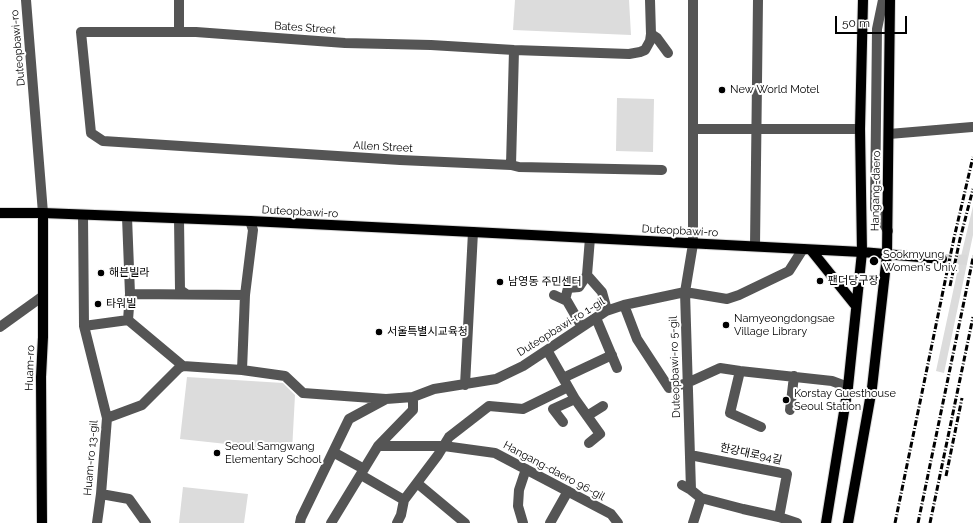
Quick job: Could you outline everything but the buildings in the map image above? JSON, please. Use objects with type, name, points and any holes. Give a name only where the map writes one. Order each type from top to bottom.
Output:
[{"type":"main road","name":"Hangang-daero","points":[[826,523],[848,387],[862,252],[860,129],[863,0]]},
{"type":"main road","name":"Hangang-daero","points":[[848,523],[872,388],[887,255],[890,0]]},
{"type":"main road","name":"Duteopbawi-ro","points":[[0,213],[43,213],[473,232],[755,246],[942,258]]},
{"type":"main road","name":"Huam-ro","points":[[42,523],[41,377],[43,337],[43,213]]},
{"type":"main road","points":[[807,250],[856,306]]},
{"type":"street","name":"Duteopbawi-ro","points":[[26,0],[43,213]]},
{"type":"street","points":[[179,0],[179,32]]},
{"type":"street","points":[[650,0],[651,34],[657,38],[668,53]]},
{"type":"street","name":"Duteopbawi-ro 5-gil","points":[[693,0],[693,244],[685,292],[690,455],[687,487],[701,498]]},
{"type":"street","points":[[755,246],[758,0]]},
{"type":"street","points":[[862,29],[869,0]]},
{"type":"street","points":[[883,0],[877,29],[875,208],[888,231]]},
{"type":"street","name":"Bates Street","points":[[103,141],[91,133],[82,32],[179,32],[337,42],[636,54],[645,50],[648,46],[651,34]]},
{"type":"street","points":[[510,165],[514,50]]},
{"type":"street","points":[[889,134],[972,127]]},
{"type":"street","points":[[693,129],[860,129]]},
{"type":"street","name":"Allen Street","points":[[103,141],[400,160],[510,165],[519,167],[662,170]]},
{"type":"street","points":[[83,215],[84,326],[128,320],[183,366],[179,368],[142,405],[107,418]]},
{"type":"street","points":[[127,217],[130,294],[128,320]]},
{"type":"street","points":[[179,219],[180,290],[186,294]]},
{"type":"street","points":[[242,370],[245,295],[253,230],[250,222]]},
{"type":"street","points":[[465,385],[473,232]]},
{"type":"street","points":[[566,300],[568,288],[579,287],[587,275],[590,238]]},
{"type":"street","name":"Duteopbawi-ro 1-gil","points":[[183,366],[242,370],[284,376],[303,393],[386,399],[413,397],[434,389],[496,379],[523,366],[607,310],[685,292],[728,299],[739,296],[789,270],[807,250]]},
{"type":"street","points":[[587,275],[602,292],[607,310]]},
{"type":"street","points":[[130,294],[245,295]]},
{"type":"street","points":[[554,295],[566,300],[582,327]]},
{"type":"street","points":[[0,327],[43,296]]},
{"type":"street","points":[[624,305],[637,339],[669,388],[687,383],[720,368],[832,380],[848,387]]},
{"type":"street","points":[[596,318],[617,368]]},
{"type":"street","name":"Huam-ro 13-gil","points":[[84,326],[107,418],[102,491],[97,523]]},
{"type":"street","points":[[547,350],[575,399],[600,434],[589,443]]},
{"type":"street","points":[[401,521],[404,500],[449,437],[489,406],[523,409],[565,382],[612,356]]},
{"type":"street","points":[[740,371],[730,413],[761,427]]},
{"type":"street","points":[[790,410],[794,376]]},
{"type":"street","points":[[331,523],[378,446],[413,410],[413,397]]},
{"type":"street","points":[[300,523],[301,518],[349,419],[386,399]]},
{"type":"street","points":[[563,422],[553,409],[575,399]]},
{"type":"street","points":[[587,416],[603,406]]},
{"type":"street","name":"Hangang-daero 96-gil","points":[[378,446],[444,446],[495,453],[611,514],[618,523]]},
{"type":"street","points":[[333,452],[404,500]]},
{"type":"street","name":"한강대로94길","points":[[690,455],[787,474],[779,517]]},
{"type":"street","points":[[523,523],[518,506],[519,490],[526,469]]},
{"type":"street","points":[[417,483],[465,523]]},
{"type":"street","points":[[102,491],[134,494]]},
{"type":"street","points":[[102,491],[129,499],[146,523]]},
{"type":"street","points":[[550,523],[568,491]]},
{"type":"street","points":[[694,523],[701,498],[779,517],[797,523]]},
{"type":"shaded area","points":[[515,0],[629,0],[631,35],[513,30]]},
{"type":"shaded area","points":[[617,98],[654,99],[653,152],[616,151]]},
{"type":"shaded area","points":[[973,206],[973,235],[944,373],[936,371]]},
{"type":"shaded area","points":[[187,377],[283,383],[295,395],[292,451],[180,439]]},
{"type":"shaded area","points":[[183,487],[248,494],[244,523],[179,523]]},
{"type":"tunnel","points":[[942,259],[973,260]]},
{"type":"railway","points":[[895,523],[954,238],[973,157]]},
{"type":"railway","points":[[950,286],[973,189]]},
{"type":"railway","points":[[918,523],[973,258]]},
{"type":"railway","points":[[930,523],[973,317]]},
{"type":"railway","points":[[946,476],[962,398]]},
{"type":"place","name":"New World Motel","points":[[722,90]]},
{"type":"place","name":"Sookmyung Women's Univ.","points":[[874,261]]},
{"type":"place","name":"해븐빌라","points":[[101,273]]},
{"type":"place","name":"팬더당구장","points":[[820,281]]},
{"type":"place","name":"남영동 주민센터","points":[[500,282]]},
{"type":"place","name":"타워빌","points":[[98,304]]},
{"type":"place","name":"Namyeongdongsae Village Library","points":[[726,325]]},
{"type":"place","name":"서울특별시교육청","points":[[379,332]]},
{"type":"place","name":"Korstay Guesthouse Seoul Station","points":[[786,400]]},
{"type":"place","name":"Seoul Samgwang Elementary School","points":[[217,453]]}]
